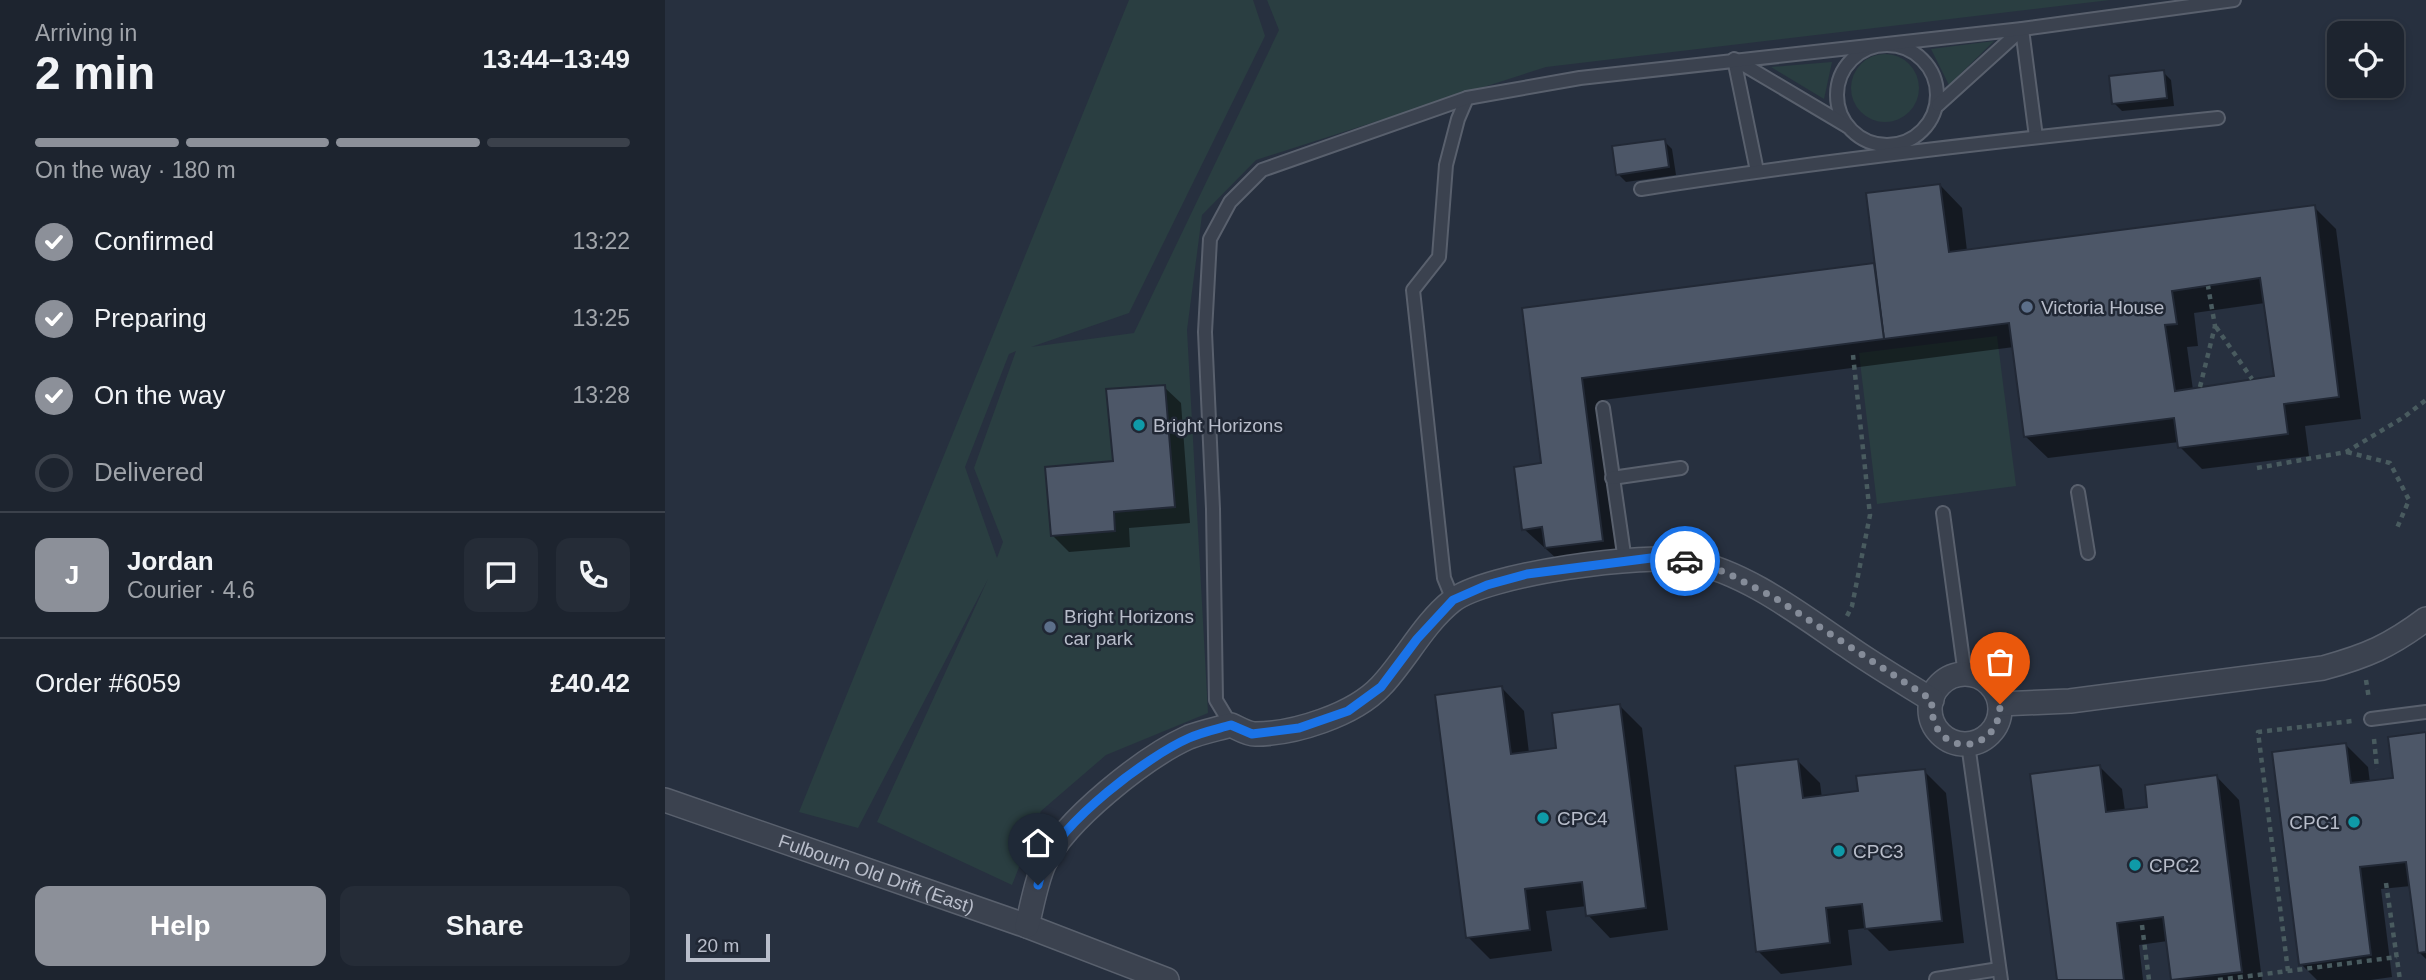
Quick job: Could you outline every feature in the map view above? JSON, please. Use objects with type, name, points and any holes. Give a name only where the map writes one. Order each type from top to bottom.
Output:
[{"type":"street","points":[[1027,926],[1044,865],[1057,843],[1088,810],[1146,762],[1190,737],[1231,725],[1252,734],[1299,728],[1348,711],[1381,687],[1417,639],[1453,600],[1487,585],[1527,574],[1651,558],[1689,561],[1725,572],[1775,598],[1932,700]]},
{"type":"street","points":[[2000,704],[2070,701],[2323,668],[2363,657],[2396,642],[2426,619]]},
{"type":"street","points":[[1975,675],[1994,689],[2000,704],[2000,714],[1995,729],[1985,738],[1968,744],[1948,740],[1937,730],[1930,714],[1932,700],[1940,685],[1954,676],[1975,675]]},
{"type":"street","name":"Fulbourn Old Drift (East)","points":[[665,800],[1027,926],[1167,980]]},
{"type":"lane","points":[[1231,725],[1216,701],[1213,509],[1205,332],[1210,239],[1230,202],[1262,170],[1467,98],[1580,78],[2022,29],[2234,0]]},
{"type":"lane","points":[[1938,105],[2022,29]]},
{"type":"lane","points":[[2022,29],[2036,137]]},
{"type":"lane","points":[[1734,59],[1847,126],[1860,139],[1879,146],[1896,146],[1919,136],[1931,122],[1938,105],[1938,87],[1928,64],[1914,52],[1892,45],[1872,46],[1859,54],[1846,66],[1838,83],[1839,111],[1847,126]]},
{"type":"lane","points":[[1734,59],[1757,171]]},
{"type":"lane","points":[[1453,600],[1444,578],[1413,290],[1439,257],[1446,165],[1458,119],[1467,98]]},
{"type":"lane","points":[[1641,189],[1757,171],[2218,118]]},
{"type":"lane","points":[[1603,408],[1625,561]]},
{"type":"lane","points":[[1612,478],[1681,468]]},
{"type":"lane","points":[[2078,492],[2088,553]]},
{"type":"lane","points":[[1943,513],[1965,675]]},
{"type":"lane","points":[[2371,719],[2426,712]]},
{"type":"lane","points":[[1936,979],[2000,974],[1968,744]]},
{"type":"path","points":[[2200,387],[2215,326],[2208,286]]},
{"type":"path","points":[[2215,326],[2252,379]]},
{"type":"path","points":[[1837,639],[1852,606],[1870,515],[1853,355]]},
{"type":"path","points":[[2257,468],[2346,452],[2404,417],[2426,400]]},
{"type":"path","points":[[2346,452],[2390,463],[2409,500],[2397,528]]},
{"type":"path","points":[[2288,971],[2258,732],[2371,719]]},
{"type":"path","points":[[2386,883],[2400,980]]},
{"type":"path","points":[[2142,925],[2149,980]]},
{"type":"path","points":[[2218,980],[2396,957]]},
{"type":"green space","points":[[1129,0],[1253,0],[1265,36],[1129,313],[1031,347],[1134,333],[1279,30],[1267,0],[2110,0],[1546,67],[1256,160],[1202,215],[1187,330],[1208,713],[1106,755],[1041,811],[1012,885],[877,822],[988,579],[858,828],[799,812]],"holes":[[[1016,351],[974,468],[1003,542],[997,558],[965,467],[1009,354]]]},
{"type":"green space","points":[[1994,41],[1949,85],[1931,49]]},
{"type":"green space","points":[[1885,54],[1898,57],[1909,64],[1916,75],[1919,88],[1916,101],[1909,112],[1898,119],[1885,122],[1872,119],[1861,112],[1854,101],[1851,88],[1854,75],[1861,64],[1872,57]]},
{"type":"green space","points":[[1832,62],[1824,99],[1771,67]]},
{"type":"green space","points":[[1997,336],[2016,486],[1877,504],[1859,353]]},
{"type":"building","points":[[2164,70],[2167,98],[2112,104],[2109,76]]},
{"type":"building","points":[[1665,139],[1669,167],[1616,175],[1612,146]]},
{"type":"building","name":"Victoria House","points":[[1940,184],[1949,252],[2315,205],[2339,397],[2284,404],[2288,434],[2178,448],[2174,418],[2024,437],[2009,323],[1884,339],[1866,193]],"holes":[[[2260,278],[2274,376],[2175,391],[2165,325],[2177,324],[2172,291]]]},
{"type":"building","points":[[1874,263],[1884,339],[1582,378],[1603,541],[1545,548],[1542,527],[1522,530],[1514,467],[1541,463],[1522,308]]},
{"type":"building","name":"Bright Horizons","points":[[1165,385],[1175,507],[1114,512],[1115,531],[1051,536],[1045,467],[1113,461],[1106,389]]},
{"type":"building","name":"CPC4","points":[[1502,686],[1511,754],[1556,748],[1552,713],[1620,704],[1646,908],[1586,916],[1582,882],[1525,889],[1530,930],[1466,938],[1435,695]]},
{"type":"building","name":"CPC1","points":[[2426,732],[2426,952],[2418,953],[2406,862],[2360,867],[2371,955],[2299,965],[2272,752],[2346,743],[2351,783],[2393,778],[2388,737]]},
{"type":"building","name":"CPC3","points":[[1798,759],[1803,798],[1858,791],[1856,776],[1925,769],[1942,921],[1865,929],[1862,904],[1826,908],[1830,943],[1756,952],[1735,766]]},
{"type":"building","name":"CPC2","points":[[2100,765],[2106,812],[2147,807],[2145,785],[2217,775],[2242,972],[2171,980],[2163,917],[2117,923],[2124,980],[2057,980],[2030,774]]},
{"type":"way so far","points":[[1685,561],[1725,572],[1775,598],[1932,700],[1930,714],[1933,722],[1948,740],[1973,744],[1985,738],[1995,729],[2000,704]]},
{"type":"place","name":"Victoria House","points":[[2027,307]]},
{"type":"place","name":"Bright Horizons","points":[[1139,425]]},
{"type":"place","name":"Bright Horizons car park","points":[[1050,627]]},
{"type":"place","name":"CPC4","points":[[1543,818]]},
{"type":"place","name":"CPC1","points":[[2354,822]]},
{"type":"place","name":"CPC3","points":[[1839,851]]},
{"type":"place","name":"CPC2","points":[[2135,865]]},
{"type":"route","points":[[1038,885],[1044,865],[1057,843],[1088,810],[1146,762],[1190,737],[1231,725],[1252,734],[1299,728],[1348,711],[1381,687],[1417,639],[1453,600],[1487,585],[1527,574],[1651,558],[1685,561]]}]
